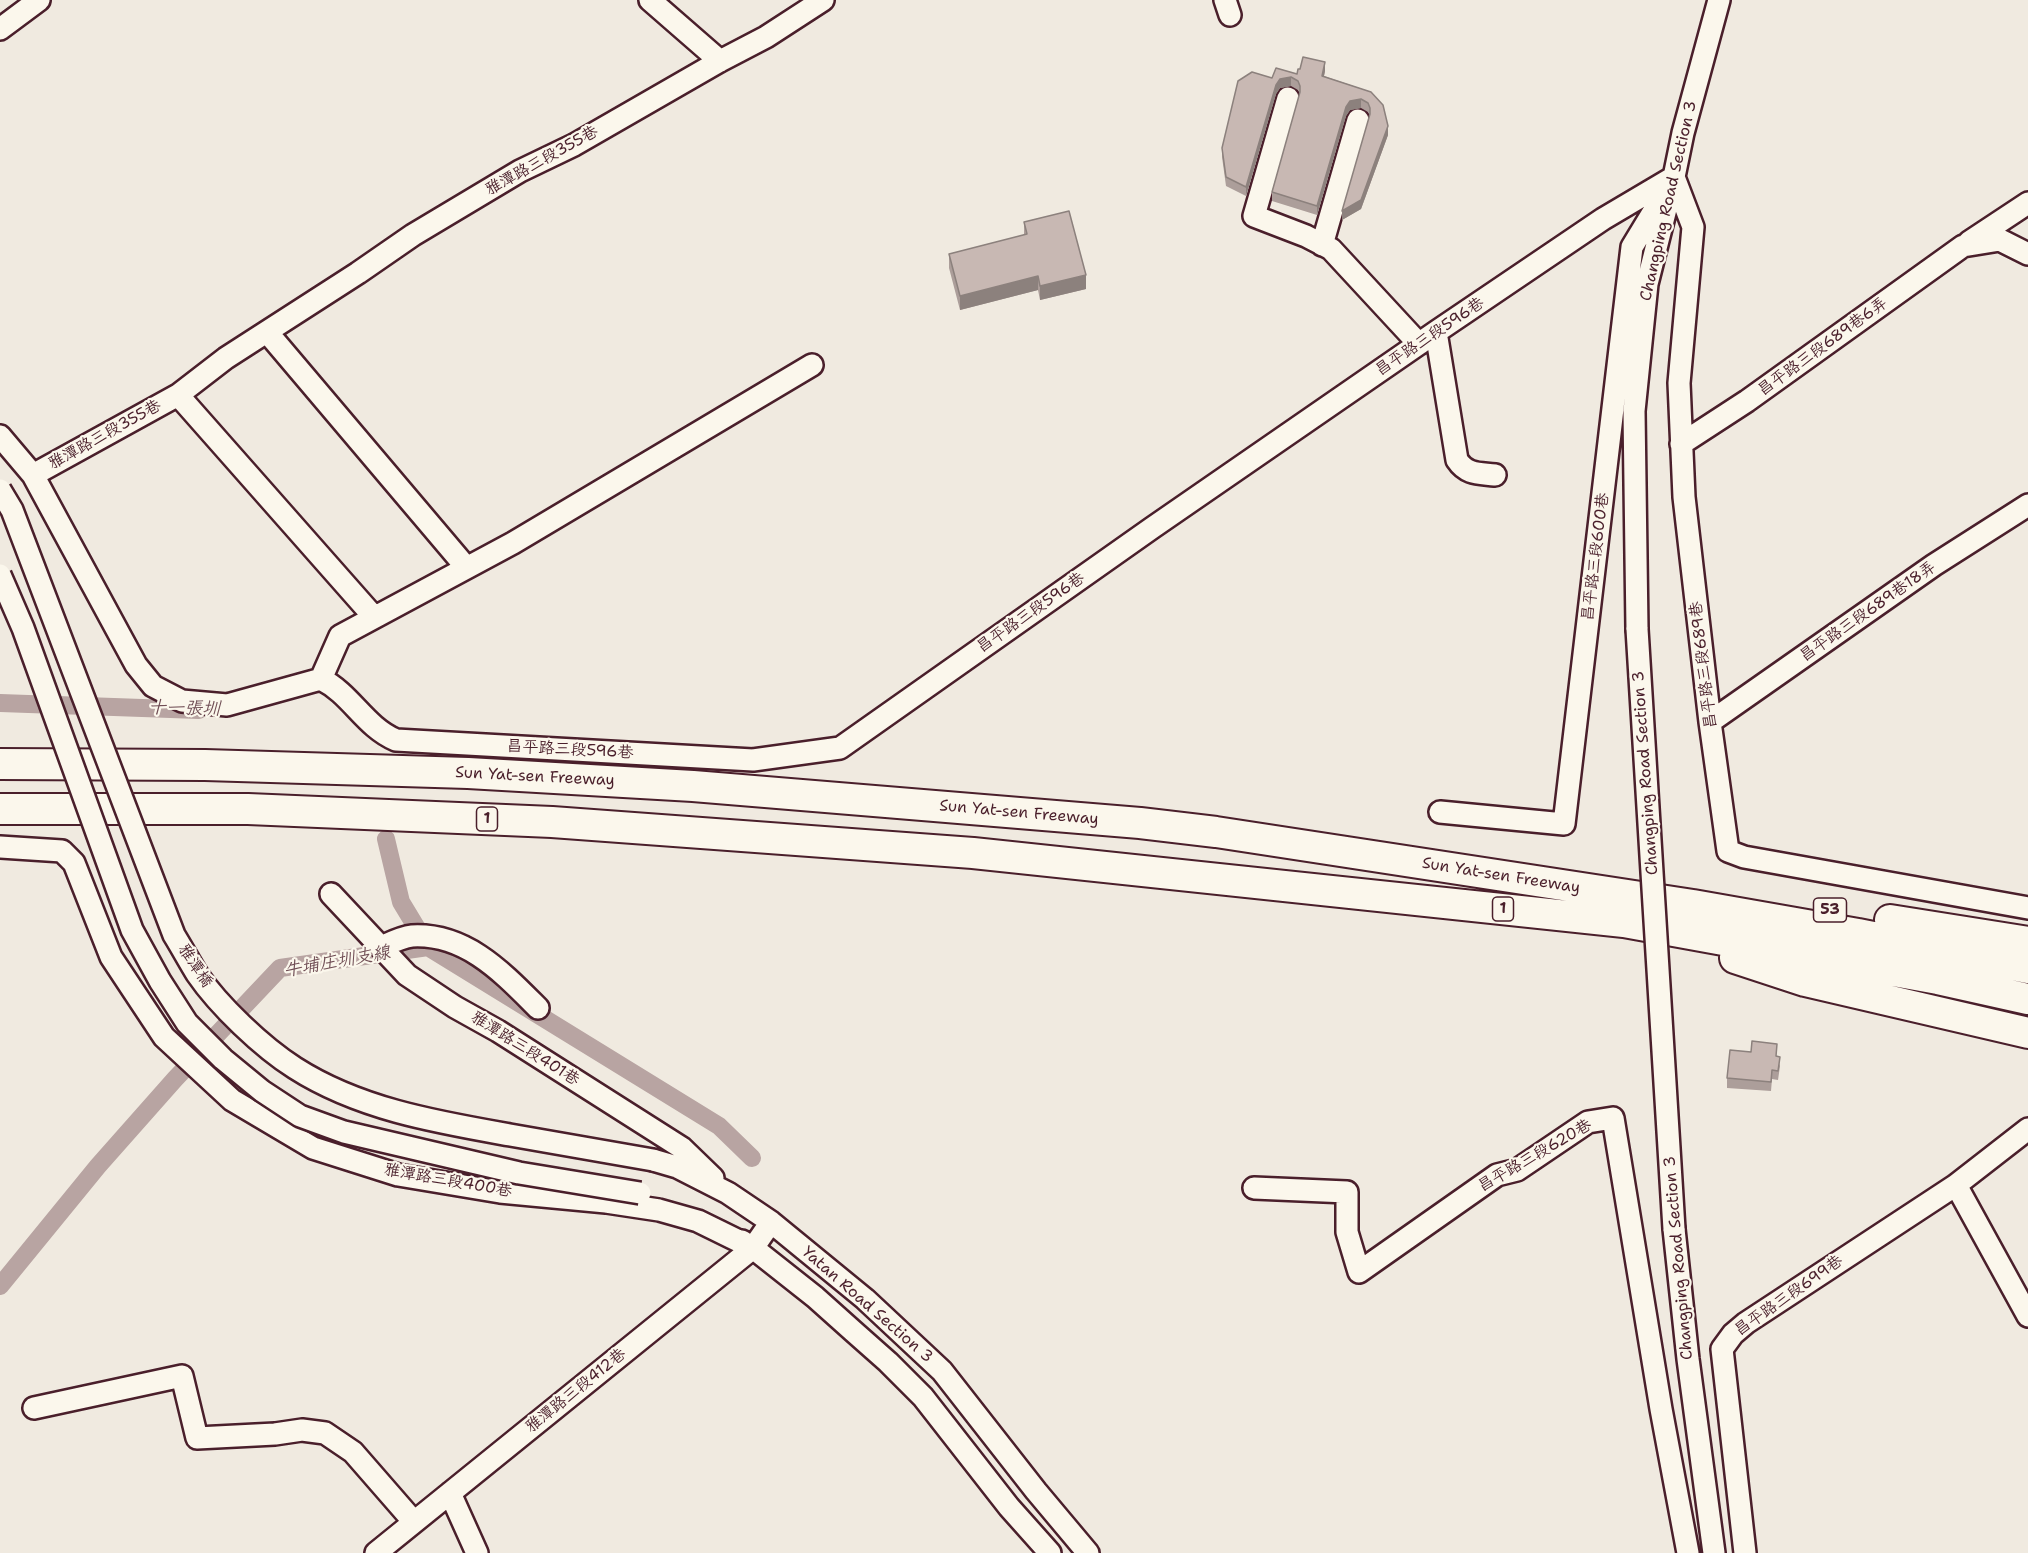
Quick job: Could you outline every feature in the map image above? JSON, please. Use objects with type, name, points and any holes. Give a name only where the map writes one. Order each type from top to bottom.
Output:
[{"type":"highway","name":"Sun Yat-sen Freeway","points":[[0,764],[217,765],[468,773],[705,787],[1140,823],[1228,834],[1628,909],[2028,999]]},
{"type":"highway","name":"Sun Yat-sen Freeway","points":[[0,809],[248,809],[552,822],[973,853],[1628,909],[1857,934],[2028,968]]},
{"type":"highway","name":"53","points":[[1628,909],[1738,895],[2028,942]]},
{"type":"highway","points":[[1628,909],[1805,981],[2028,1034]]},
{"type":"street","points":[[0,28],[39,0]]},
{"type":"street","points":[[650,0],[720,61]]},
{"type":"street","name":"雅潭路三段355巷","points":[[33,475],[178,395],[226,358],[413,235],[520,171],[574,145],[766,37],[823,0]]},
{"type":"street","name":"Changping Road Section 3","points":[[1714,1553],[1688,1359],[1674,1229],[1637,629],[1634,411],[1647,284],[1683,133],[1719,0]]},
{"type":"street","points":[[1288,98],[1254,216],[1306,236],[1331,249],[1428,338],[1457,460],[1468,471],[1495,475]]},
{"type":"street","points":[[1322,245],[1358,120]]},
{"type":"street","name":"昌平路三段596巷","points":[[321,678],[334,685],[381,734],[396,740],[753,760],[840,748],[1152,528],[1428,338],[1603,219],[1674,177]]},
{"type":"street","name":"昌平路三段689巷","points":[[1674,177],[1693,227],[1678,383],[1684,497],[1710,722],[1728,851],[1744,857],[2028,908]]},
{"type":"street","name":"昌平路三段600巷","points":[[1440,812],[1564,824],[1632,247],[1674,177]]},
{"type":"street","name":"昌平路三段689巷6弄","points":[[1681,444],[1747,401],[1963,246],[2028,203]]},
{"type":"street","name":"昌平路三段689巷6弄","points":[[1963,246],[2000,240],[2028,254]]},
{"type":"street","points":[[267,332],[466,567]]},
{"type":"street","points":[[0,436],[33,475],[136,665],[153,686],[182,701],[227,705],[321,678],[340,636],[513,543],[812,365]]},
{"type":"street","name":"雅潭路三段355巷","points":[[178,395],[374,617]]},
{"type":"street","name":"雅潭橋","points":[[0,490],[12,510],[174,935],[198,975],[227,1009],[257,1039],[294,1068],[327,1087],[366,1103],[440,1123],[653,1160]]},
{"type":"street","name":"昌平路三段689巷18弄","points":[[1710,722],[1934,565],[2028,505]]},
{"type":"street","name":"Yatan Road Section 3","points":[[0,575],[22,628],[132,930],[160,981],[187,1023],[223,1059],[262,1091],[300,1116],[344,1132],[519,1173],[640,1193],[675,1205],[753,1248],[846,1324],[923,1397],[1009,1507],[1050,1553]]},
{"type":"street","name":"雅潭路三段400巷","points":[[0,847],[62,851],[74,863],[111,957],[164,1037],[232,1100],[313,1148],[398,1175],[500,1192],[606,1202],[659,1210],[698,1221],[753,1248]]},
{"type":"street","name":"雅潭路三段401巷","points":[[331,894],[407,975],[682,1148],[728,1193]]},
{"type":"street","points":[[382,948],[410,936],[431,937],[465,946],[496,967],[538,1008]]},
{"type":"street","name":"昌平路三段620巷","points":[[1254,1188],[1347,1192],[1347,1232],[1359,1272],[1497,1174],[1517,1170],[1588,1122],[1613,1118],[1661,1410],[1688,1553]]},
{"type":"street","name":"昌平路三段699巷","points":[[1744,1553],[1722,1349],[1733,1334],[1746,1323],[1956,1185],[2028,1129]]},
{"type":"street","name":"Yatan Road Section 3","points":[[653,1160],[677,1167],[728,1193],[771,1222],[865,1299],[942,1371],[1088,1553]]},
{"type":"street","points":[[1956,1185],[2028,1316]]},
{"type":"street","name":"雅潭路三段412巷","points":[[376,1553],[753,1248],[771,1222]]},
{"type":"street","points":[[34,1408],[182,1376],[197,1438],[274,1434],[302,1430],[325,1433],[353,1452],[414,1522]]},
{"type":"street","points":[[450,1493],[477,1553]]},
{"type":"building","points":[[1303,57],[1325,62],[1322,76],[1371,92],[1383,105],[1388,126],[1361,200],[1342,211],[1370,108],[1368,103],[1361,99],[1350,101],[1346,107],[1317,206],[1272,192],[1300,92],[1298,81],[1291,77],[1280,79],[1276,85],[1246,187],[1226,177],[1222,148],[1238,81],[1252,72],[1272,78],[1276,68],[1297,74]]},
{"type":"building","points":[[1069,211],[1086,275],[1040,286],[1038,276],[960,296],[949,254],[1027,234],[1024,222]]},
{"type":"building","points":[[1752,1041],[1777,1044],[1776,1056],[1780,1057],[1778,1071],[1772,1070],[1771,1082],[1727,1078],[1730,1050],[1751,1052]]},
{"type":"waterway","name":"十一張圳","points":[[0,703],[199,710]]},
{"type":"waterway","name":"十一張圳","points":[[386,839],[401,902],[427,945]]},
{"type":"waterway","name":"牛埔庄圳支線","points":[[0,1286],[98,1166],[175,1079],[280,968],[428,947],[719,1126],[752,1158]]}]
